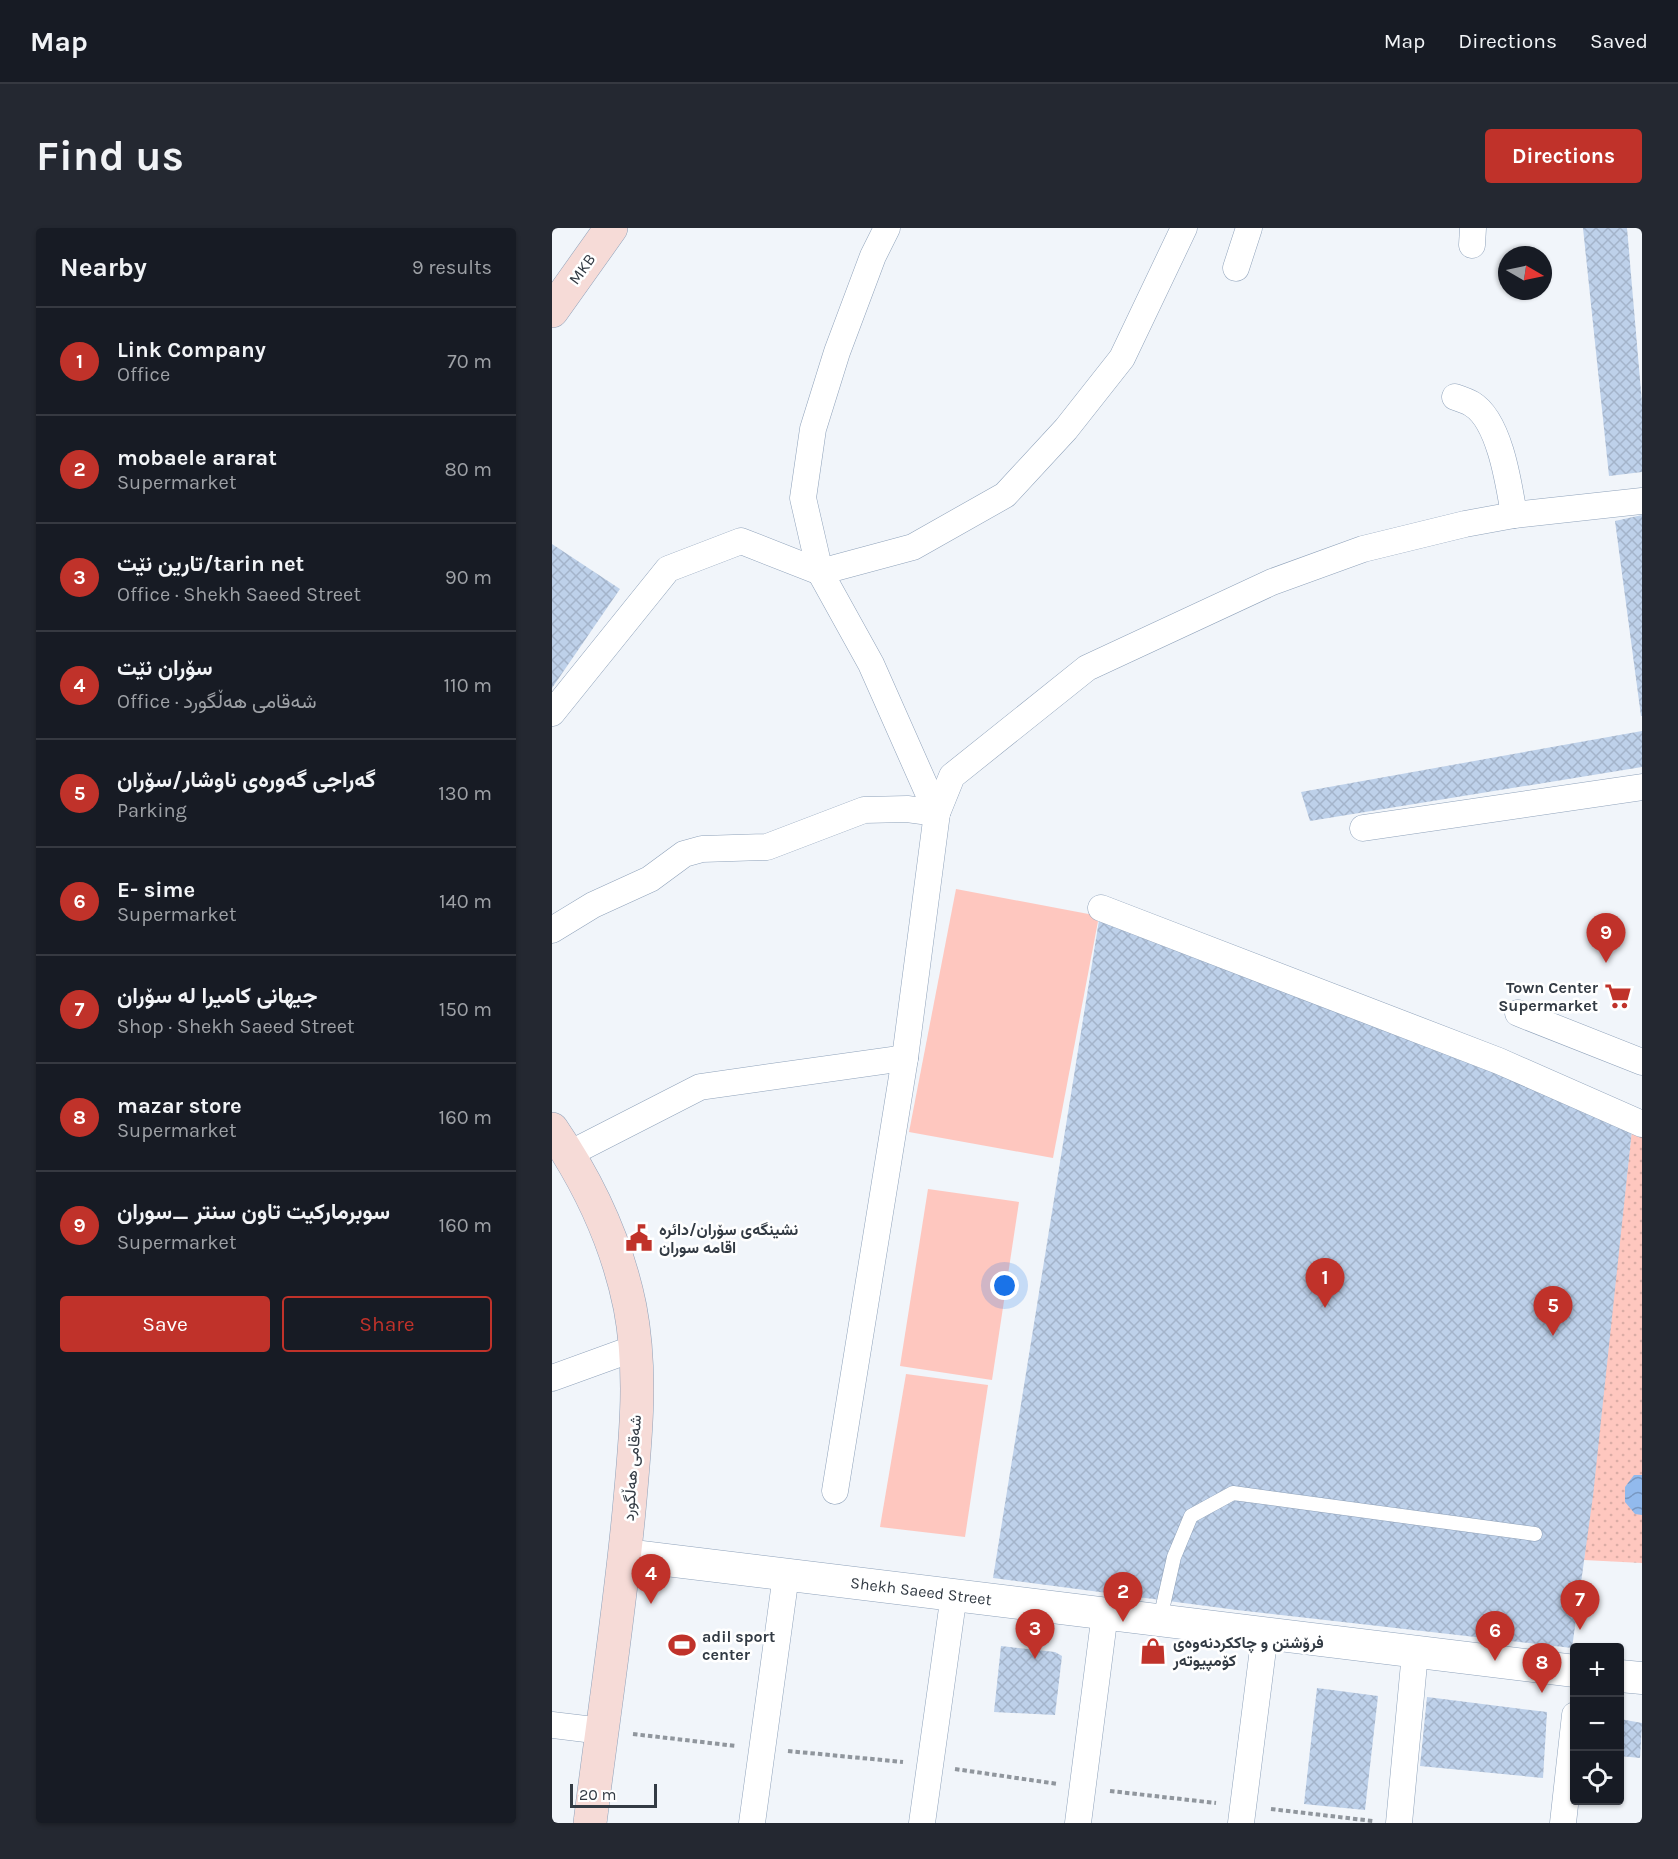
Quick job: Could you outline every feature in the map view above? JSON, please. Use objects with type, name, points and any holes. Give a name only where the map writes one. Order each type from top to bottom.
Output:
[{"type":"main road","name":"MKB","points":[[555,301],[611,228]]},
{"type":"main road","name":"شەقامی ھەڵگورد","points":[[561,1142],[602,1218],[620,1267],[635,1348],[637,1430],[625,1555],[590,1823]]},
{"type":"street","points":[[887,228],[873,256],[837,352],[813,429],[803,498],[820,572],[870,664],[937,813]]},
{"type":"street","points":[[552,712],[668,569],[741,541],[820,572],[913,547],[1005,495],[1066,429],[1122,358],[1184,228]]},
{"type":"street","points":[[1236,268],[1250,228]]},
{"type":"street","points":[[1455,397],[1474,404],[1487,419],[1495,435],[1514,515]]},
{"type":"street","points":[[835,1491],[905,1058],[937,813],[952,776],[1088,668],[1272,582],[1363,549],[1514,515],[1642,501]]},
{"type":"street","points":[[1363,828],[1642,787]]},
{"type":"street","points":[[552,930],[593,905],[650,879],[684,854],[702,849],[767,847],[864,810],[907,809],[937,813]]},
{"type":"street","points":[[1101,908],[1499,1061],[1642,1124]]},
{"type":"street","points":[[1518,1013],[1642,1062]]},
{"type":"street","points":[[561,1142],[700,1087],[905,1058]]},
{"type":"street","points":[[552,1378],[635,1348]]},
{"type":"street","name":"Shekh Saeed Street","points":[[625,1555],[1570,1670]]},
{"type":"street","points":[[752,1823],[786,1575]]},
{"type":"street","points":[[921,1823],[954,1594]]},
{"type":"street","points":[[1078,1823],[1105,1613]]},
{"type":"street","points":[[1242,1815],[1265,1633]]},
{"type":"street","points":[[1388,1822],[1415,1653]]},
{"type":"street","points":[[1624,1676],[1642,1678]]},
{"type":"street","points":[[552,1725],[602,1731]]},
{"type":"street","points":[[1563,1823],[1571,1751]]},
{"type":"lane","points":[[1160,1619],[1174,1557],[1191,1516],[1233,1493],[1534,1534]]},
{"type":"path","points":[[602,1731],[930,1765],[1242,1815],[1388,1822]]},
{"type":"shaded area","points":[[956,889],[1099,916],[1053,1158],[909,1132]]},
{"type":"shaded area","points":[[1633,1120],[1642,1124],[1642,1563],[1584,1560]]},
{"type":"shaded area","points":[[928,1189],[1019,1202],[992,1380],[900,1366]]},
{"type":"shaded area","points":[[906,1374],[988,1385],[965,1537],[880,1527]]},
{"type":"water","points":[[1634,1475],[1642,1475],[1642,1515],[1635,1514],[1625,1502],[1625,1487]]},
{"type":"building","points":[[1583,228],[1627,228],[1642,403],[1642,472],[1609,476]]},
{"type":"building","points":[[1642,515],[1642,716],[1641,716],[1615,521]]},
{"type":"building","points":[[552,544],[620,589],[552,688]]},
{"type":"building","points":[[1642,731],[1642,767],[1310,821],[1301,792]]},
{"type":"building","points":[[1101,908],[1633,1120],[1593,1496],[1573,1643],[1570,1643],[1570,1648],[1237,1610],[993,1578]]},
{"type":"building","points":[[1001,1646],[1055,1652],[1062,1656],[1055,1715],[994,1712]]},
{"type":"building","points":[[1317,1688],[1378,1696],[1365,1810],[1304,1804]]},
{"type":"building","points":[[1427,1697],[1547,1712],[1543,1778],[1420,1766]]},
{"type":"building","points":[[1624,1720],[1642,1723],[1640,1758],[1624,1756]]},
{"type":"place","name":"سوبرماركيت تاون سنتر _سوران","points":[[1606,963]]},
{"type":"place","name":"Town Center Supermarket","points":[[1618,996]]},
{"type":"place","name":"نشینگەی سۆران/دائرە اقامە سوران","points":[[639,1238]]},
{"type":"place","name":"Link Company","points":[[1325,1308]]},
{"type":"place","name":"گەراجی گەورەی ناوشار/سۆران","points":[[1553,1336]]},
{"type":"place","name":"سۆران نێت","points":[[651,1604]]},
{"type":"place","name":"mobaele ararat","points":[[1123,1622]]},
{"type":"place","name":"جیھانی کامیرا لە سۆران","points":[[1580,1630]]},
{"type":"place","name":"adil sport center","points":[[682,1645]]},
{"type":"place","name":"فرۆشتن و چاککردنەوەی کۆمپیوتەر","points":[[1153,1651]]},
{"type":"place","name":"تارین نێت/tarin net","points":[[1035,1659]]},
{"type":"place","name":"E- sime","points":[[1495,1661]]},
{"type":"place","name":"mazar store","points":[[1542,1693]]}]
